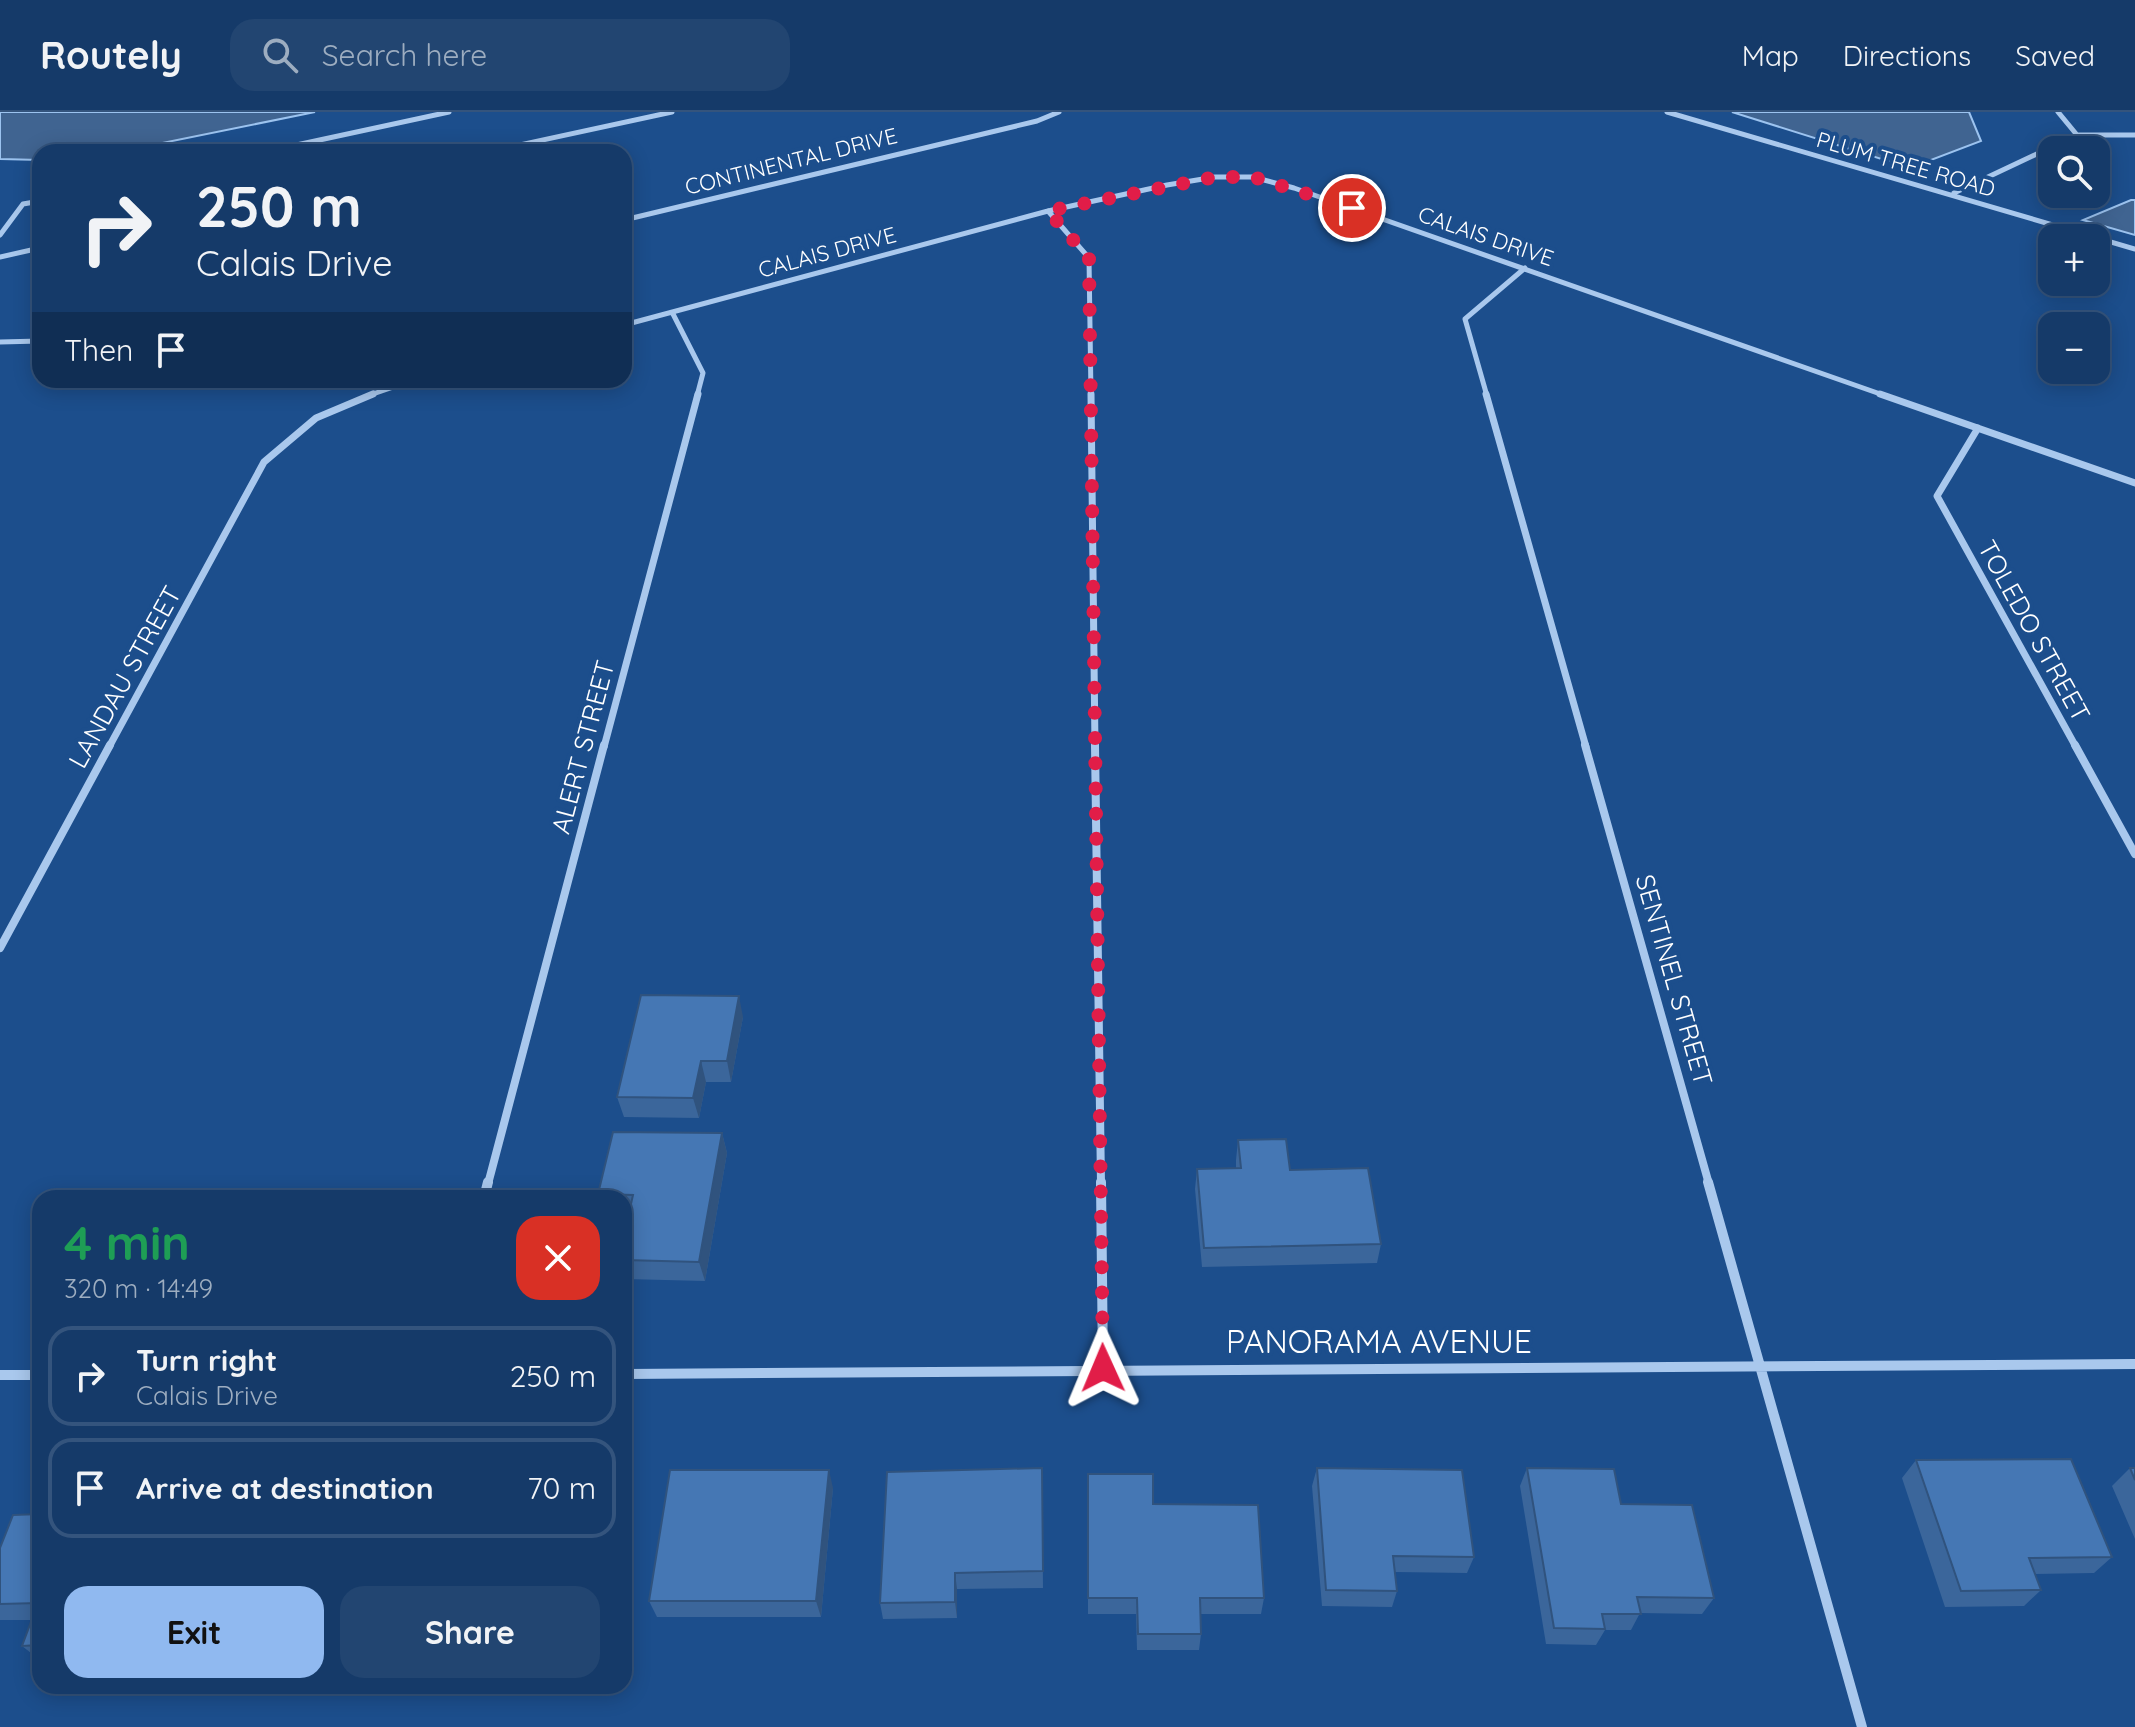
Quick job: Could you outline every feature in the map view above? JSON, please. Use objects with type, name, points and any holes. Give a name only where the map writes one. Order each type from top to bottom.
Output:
[{"type":"street","points":[[301,144],[449,112]]},
{"type":"street","points":[[524,144],[672,112]]},
{"type":"street","name":"CONTINENTAL DRIVE","points":[[632,218],[1037,121],[1059,112]]},
{"type":"street","name":"PLUM TREE ROAD","points":[[1667,112],[1954,193],[2135,249]]},
{"type":"street","points":[[2058,112],[2077,135]]},
{"type":"street","points":[[1954,193],[2077,135],[2135,135]]},
{"type":"street","name":"CALAIS DRIVE","points":[[632,323],[1048,211],[1215,177],[1253,177],[1294,188],[1525,268],[2135,483]]},
{"type":"street","points":[[0,235],[23,204],[32,202]]},
{"type":"street","points":[[1048,211],[1089,258],[1103,1368]]},
{"type":"street","points":[[0,257],[32,250]]},
{"type":"street","name":"SENTINEL STREET","points":[[1525,268],[1465,319],[1862,1727]]},
{"type":"street","name":"ALERT STREET","points":[[486,1190],[703,373],[672,312]]},
{"type":"street","points":[[0,342],[32,341]]},
{"type":"street","name":"LANDAU STREET","points":[[0,948],[264,462],[293,431],[325,409],[389,388]]},
{"type":"street","name":"TOLEDO STREET","points":[[1978,428],[1937,496],[2135,854]]},
{"type":"street","name":"PANORAMA AVENUE","points":[[632,1374],[1103,1368],[1760,1368],[2135,1364]]},
{"type":"street","points":[[0,1375],[32,1375]]},
{"type":"water","points":[[0,112],[315,112],[157,144],[32,144],[32,160],[0,159]]},
{"type":"water","points":[[1732,112],[1969,112],[1981,141],[1910,168]]},
{"type":"water","points":[[2135,200],[2135,235],[2110,228],[2110,224],[2083,220]]},
{"type":"building","points":[[641,995],[739,996],[727,1061],[701,1061],[693,1098],[617,1097]]},
{"type":"building","points":[[613,1132],[722,1133],[699,1262],[632,1260],[632,1190],[599,1190]]},
{"type":"building","points":[[1286,1139],[1290,1170],[1368,1168],[1381,1244],[1204,1248],[1197,1169],[1241,1168],[1238,1140]]},
{"type":"building","points":[[2071,1459],[2112,1557],[2029,1558],[2041,1590],[1961,1591],[1916,1460]]},
{"type":"building","points":[[1042,1468],[1043,1571],[955,1573],[955,1602],[880,1603],[887,1472]]},
{"type":"building","points":[[1317,1468],[1462,1470],[1474,1557],[1393,1556],[1397,1591],[1326,1590]]},
{"type":"building","points":[[1527,1468],[1614,1469],[1621,1504],[1692,1505],[1714,1598],[1637,1597],[1641,1614],[1602,1614],[1605,1629],[1554,1628]]},
{"type":"building","points":[[670,1470],[829,1470],[816,1601],[649,1601]]},
{"type":"building","points":[[1088,1474],[1153,1474],[1153,1504],[1258,1505],[1264,1598],[1200,1598],[1201,1634],[1138,1634],[1137,1598],[1088,1598]]},
{"type":"building","points":[[32,1514],[32,1603],[0,1604],[0,1548],[13,1515]]},
{"type":"building","points":[[32,1619],[32,1645],[22,1646]]},
{"type":"route","points":[[1103,1368],[1089,258],[1048,211],[1215,177],[1253,177],[1352,208]]}]
